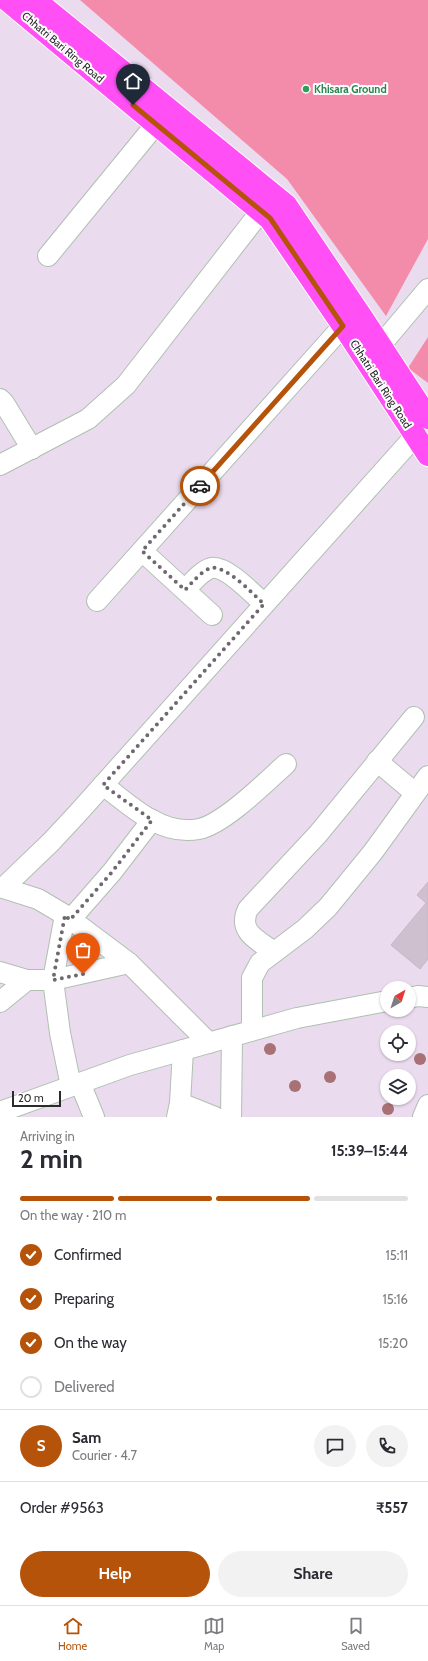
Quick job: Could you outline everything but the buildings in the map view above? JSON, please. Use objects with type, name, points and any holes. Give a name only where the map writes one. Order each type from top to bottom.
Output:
[{"type":"main road","name":"Chhatri Bari Ring Road","points":[[7,0],[270,218],[428,455]]},
{"type":"main road","name":"Chhatri Bari Ring Road","points":[[35,0],[286,205],[428,418]]},
{"type":"street","points":[[48,256],[156,124]]},
{"type":"street","points":[[0,465],[88,419],[126,385],[261,211]]},
{"type":"street","points":[[380,346],[428,289]]},
{"type":"street","points":[[97,601],[343,326]]},
{"type":"street","points":[[0,399],[4,403],[32,449]]},
{"type":"street","points":[[1,887],[50,842],[103,785],[415,436]]},
{"type":"street","points":[[142,551],[212,615]]},
{"type":"street","points":[[185,590],[204,572],[212,568],[221,569],[234,578],[264,604]]},
{"type":"street","points":[[274,952],[245,928],[244,922],[248,909],[318,834],[414,716]]},
{"type":"street","points":[[377,761],[415,793]]},
{"type":"street","points":[[103,785],[152,820],[176,829],[201,829],[224,817],[254,793],[286,764]]},
{"type":"street","points":[[252,1030],[252,978],[260,963],[305,929],[328,907],[373,852],[428,776]]},
{"type":"street","points":[[94,1117],[75,1085],[60,1034],[53,980],[68,917],[112,872],[152,820]]},
{"type":"street","points":[[1,887],[38,898],[68,917],[129,963],[209,1043]]},
{"type":"street","points":[[0,972],[27,980],[53,980],[129,963]]},
{"type":"street","points":[[0,1002],[27,980]]},
{"type":"street","points":[[0,1112],[130,1065],[297,1018],[380,1002]]},
{"type":"street","points":[[231,1117],[232,1036]]},
{"type":"street","points":[[183,1050],[178,1110],[215,1117]]},
{"type":"street","points":[[423,1117],[428,1105]]},
{"type":"shaded area","name":"Khisara Ground","points":[[80,0],[428,0],[428,239],[386,316],[287,179]]},
{"type":"shaded area","points":[[428,337],[428,383],[408,368]]},
{"type":"way so far","points":[[83,974],[53,980],[65,915],[70,920],[112,872],[152,820],[103,785],[264,604],[227,572],[221,569],[212,568],[204,572],[185,590],[142,551],[200,486]]},
{"type":"place","name":"Khisara Ground","points":[[306,89]]},
{"type":"route","points":[[133,105],[270,218],[343,326],[200,486]]}]
